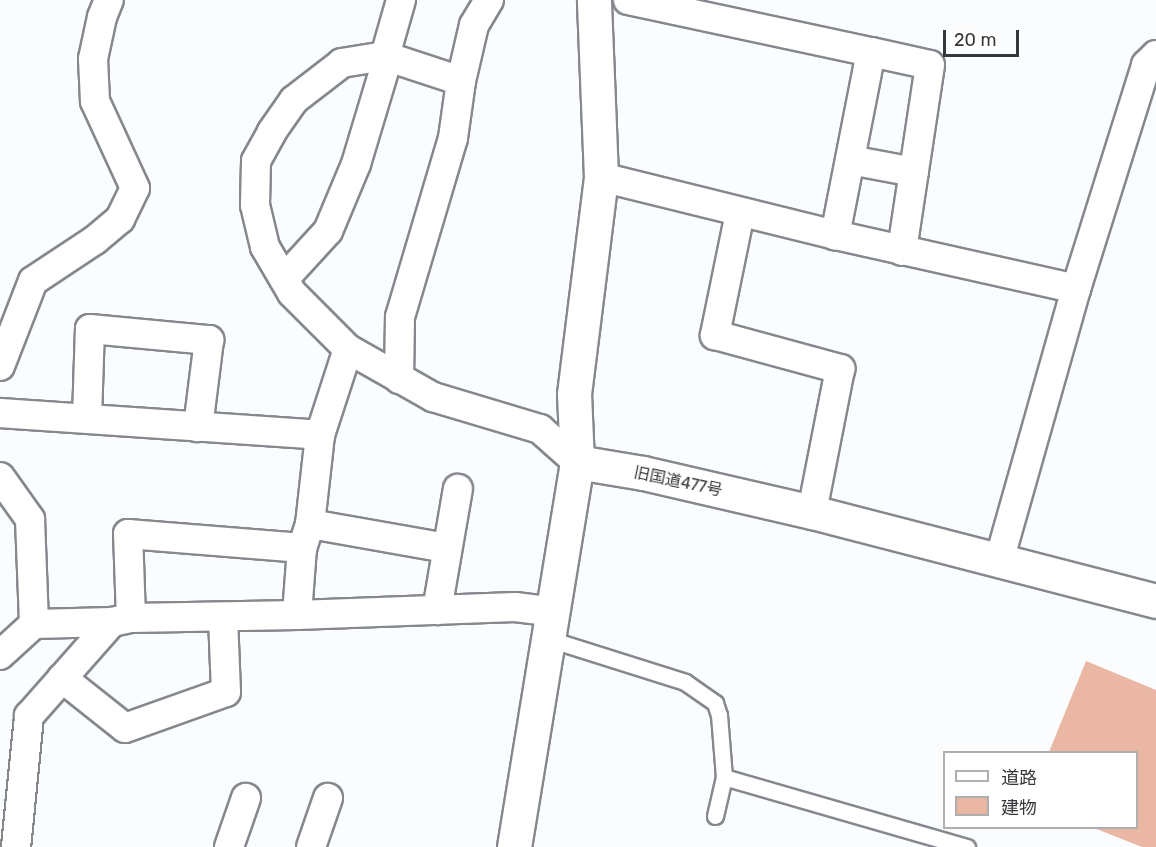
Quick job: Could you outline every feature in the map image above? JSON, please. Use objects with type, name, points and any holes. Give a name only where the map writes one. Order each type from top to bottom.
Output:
[{"type":"street","points":[[0,366],[33,281],[95,240],[120,219],[135,188],[95,101],[93,59],[102,17],[109,0]]},
{"type":"street","points":[[284,279],[328,231],[356,164],[401,0]]},
{"type":"street","points":[[399,379],[400,317],[453,138],[461,81],[474,25],[489,0]]},
{"type":"street","points":[[514,847],[552,626],[577,462],[574,394],[601,177],[594,0]]},
{"type":"street","points":[[628,0],[930,65],[902,251]]},
{"type":"street","points":[[835,235],[871,52]]},
{"type":"street","points":[[999,561],[1076,289],[1146,65],[1156,55]]},
{"type":"street","points":[[461,81],[386,57],[342,63],[294,100],[256,161],[255,206],[265,247],[292,293],[348,349],[434,397],[540,429],[577,462]]},
{"type":"street","points":[[850,160],[914,172]]},
{"type":"street","points":[[601,177],[740,213],[1076,289]]},
{"type":"street","points":[[740,213],[715,335],[840,369],[812,512]]},
{"type":"street","points":[[87,418],[90,329],[209,340],[198,428]]},
{"type":"street","points":[[297,615],[320,435],[348,349]]},
{"type":"street","points":[[0,413],[320,435]]},
{"type":"street","name":"旧国道477号","points":[[577,462],[654,476],[812,512],[1156,601]]},
{"type":"street","points":[[0,477],[30,519],[34,624]]},
{"type":"street","points":[[437,610],[458,489]]},
{"type":"street","points":[[16,847],[28,716],[62,678],[122,620],[128,534],[306,536],[446,548]]},
{"type":"street","points":[[0,655],[34,624],[515,606],[552,626]]},
{"type":"street","points":[[62,678],[125,728],[226,692],[223,618]]},
{"type":"street","points":[[229,847],[246,798]]},
{"type":"street","points":[[312,847],[328,798]]},
{"type":"lane","points":[[552,626],[685,682],[715,702],[719,715],[724,777],[715,816]]},
{"type":"lane","points":[[724,777],[967,847]]},
{"type":"building","points":[[1086,661],[1156,690],[1156,847],[1142,847],[1097,829],[1138,829],[1138,751],[1049,751]]}]
